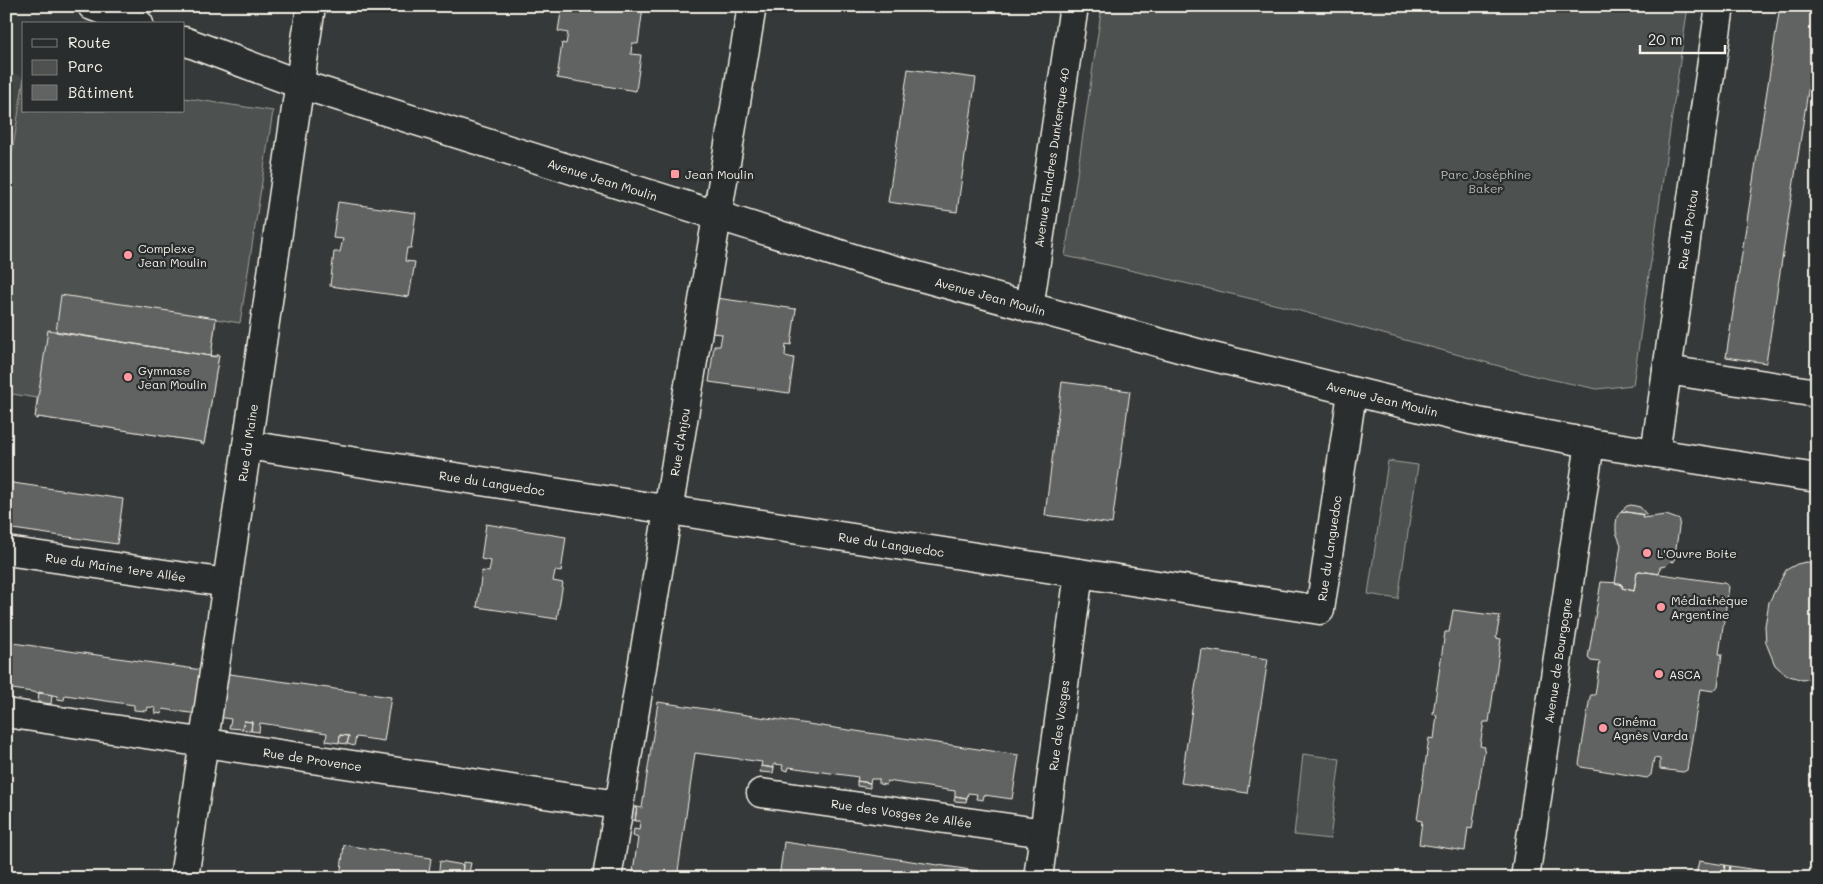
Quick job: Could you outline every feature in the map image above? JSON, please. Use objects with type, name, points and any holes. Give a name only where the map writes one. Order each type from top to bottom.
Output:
[{"type":"street","points":[[92,6],[134,22]]},
{"type":"street","name":"Rue du Maine","points":[[184,878],[311,6]]},
{"type":"street","name":"Rue d'Anjou","points":[[607,878],[752,6]]},
{"type":"street","name":"Avenue Flandres Dunkerque 40","points":[[1029,308],[1074,6]]},
{"type":"street","name":"Rue du Poitou","points":[[1655,453],[1720,6]]},
{"type":"street","name":"Avenue Jean Moulin","points":[[185,41],[299,84],[859,260],[1029,308],[1352,393],[1478,422],[1590,443],[1817,478]]},
{"type":"street","points":[[1667,370],[1817,393]]},
{"type":"street","name":"Rue du Languedoc","points":[[247,446],[1320,610],[1352,393]]},
{"type":"street","name":"Avenue de Bourgogne","points":[[1525,878],[1590,443]]},
{"type":"street","name":"Rue du Maine 1ere Allée","points":[[6,551],[227,583]]},
{"type":"street","name":"Rue des Vosges","points":[[1038,878],[1079,572]]},
{"type":"street","name":"Rue de Provence","points":[[6,713],[618,805]]},
{"type":"street","name":"Rue des Vosges 2e Allée","points":[[761,793],[1044,833]]},
{"type":"shaded area","points":[[6,73],[22,76],[22,89],[6,192]]},
{"type":"green space","name":"Parc Joséphine Baker","points":[[1102,6],[1688,6],[1633,385],[1597,389],[1535,376],[1282,306],[1065,256]]},
{"type":"green space","name":"Complexe Jean Moulin","points":[[22,91],[22,112],[185,112],[185,98],[273,111],[240,323],[216,319],[211,356],[219,355],[204,444],[38,417],[37,419],[35,418],[37,398],[6,393],[6,192]]},
{"type":"green space","points":[[1388,461],[1418,465],[1398,599],[1368,594]]},
{"type":"green space","points":[[1303,754],[1340,759],[1330,839],[1294,835]]},
{"type":"building","points":[[562,6],[643,8],[638,44],[632,43],[631,54],[641,55],[636,91],[557,78],[562,43],[566,44],[568,33],[558,31]]},
{"type":"building","points":[[1780,6],[1817,6],[1817,33],[1766,363],[1726,357]]},
{"type":"building","points":[[908,69],[976,78],[957,212],[888,202]]},
{"type":"building","points":[[338,202],[416,213],[411,248],[407,248],[405,261],[415,262],[409,297],[330,286],[334,252],[340,252],[343,239],[333,238]]},
{"type":"building","points":[[61,295],[216,318],[211,356],[56,332]]},
{"type":"building","points":[[716,298],[796,309],[791,345],[786,344],[785,356],[794,358],[789,393],[709,382],[714,346],[720,346],[722,334],[711,333]]},
{"type":"building","name":"Gymnase Jean Moulin","points":[[48,330],[216,357],[219,355],[204,444],[201,444],[202,442],[35,418]]},
{"type":"building","points":[[1062,382],[1130,391],[1112,524],[1045,515]]},
{"type":"building","points":[[6,482],[123,499],[117,544],[6,528]]},
{"type":"building","points":[[1631,505],[1640,507],[1647,515],[1621,511]]},
{"type":"building","name":"L'Ouvre Boite","points":[[1621,511],[1643,515],[1642,518],[1666,515],[1680,520],[1674,562],[1671,561],[1666,566],[1660,567],[1659,574],[1637,572],[1634,591],[1622,588],[1622,585],[1615,583],[1621,545],[1616,532],[1616,524],[1617,517]]},
{"type":"building","points":[[486,524],[566,537],[561,572],[555,571],[553,581],[563,583],[557,619],[477,607],[482,571],[489,572],[491,561],[481,559]]},
{"type":"building","points":[[1806,562],[1817,563],[1817,676],[1803,680],[1786,675],[1775,665],[1766,643],[1765,626],[1769,602],[1786,570]]},
{"type":"building","name":"ASCA","points":[[1637,572],[1723,583],[1729,587],[1719,654],[1722,654],[1718,686],[1714,691],[1700,689],[1687,770],[1683,772],[1660,769],[1660,759],[1654,758],[1651,775],[1647,778],[1581,767],[1579,764],[1590,697],[1595,695],[1600,662],[1591,661],[1588,658],[1601,582],[1620,583],[1623,586],[1622,588],[1634,591]]},
{"type":"building","points":[[1453,610],[1500,616],[1496,638],[1501,639],[1489,722],[1484,722],[1480,746],[1485,747],[1472,829],[1468,828],[1465,851],[1419,844],[1422,821],[1417,820],[1429,738],[1434,739],[1437,715],[1433,714],[1445,632],[1449,632]]},
{"type":"building","points":[[6,642],[391,697],[384,741],[356,737],[354,746],[347,744],[349,736],[340,735],[339,743],[326,741],[327,733],[260,723],[259,732],[251,731],[252,722],[244,721],[242,729],[229,728],[231,719],[163,709],[162,714],[155,713],[156,708],[148,707],[147,711],[134,710],[134,705],[65,695],[64,700],[57,699],[58,696],[6,688]]},
{"type":"building","points":[[1201,649],[1268,659],[1247,793],[1181,783]]},
{"type":"building","points":[[39,692],[52,695],[51,704],[38,702]]},
{"type":"building","points":[[658,702],[1019,755],[1012,799],[984,795],[983,800],[976,799],[977,794],[968,793],[967,798],[955,796],[955,791],[887,781],[886,785],[879,784],[879,779],[871,779],[870,783],[857,781],[858,777],[789,767],[788,771],[782,769],[783,765],[774,764],[774,768],[761,766],[762,762],[695,753],[677,878],[632,878],[638,838],[633,836],[634,829],[639,830],[640,821],[635,821],[637,807],[642,808]]},
{"type":"building","points":[[244,721],[252,722],[251,731],[242,729]]},
{"type":"building","points":[[340,735],[349,736],[347,744],[339,743]]},
{"type":"building","points":[[761,766],[774,768],[773,773],[760,772]]},
{"type":"building","points":[[857,781],[870,783],[870,788],[857,786]]},
{"type":"building","points":[[955,796],[967,798],[966,802],[954,801]]},
{"type":"building","points":[[632,806],[637,807],[635,821],[630,819]]},
{"type":"building","points":[[784,842],[978,871],[977,878],[779,878]]},
{"type":"building","points":[[344,845],[431,858],[428,878],[340,878]]},
{"type":"building","points":[[440,861],[463,865],[462,878],[438,878]]},
{"type":"building","points":[[1699,861],[1725,865],[1723,878],[1696,874]]},
{"type":"building","points":[[463,862],[471,863],[468,878],[462,878]]},
{"type":"building","points":[[1725,865],[1730,866],[1728,878],[1723,878]]},
{"type":"building","points":[[1730,866],[1810,878],[1728,878]]},
{"type":"place","name":"Jean Moulin","points":[[675,174]]},
{"type":"place","name":"Complexe Jean Moulin","points":[[128,255]]},
{"type":"place","name":"Gymnase Jean Moulin","points":[[128,377]]},
{"type":"place","name":"L'Ouvre Boite","points":[[1647,553]]},
{"type":"place","name":"Médiathèque Argentine","points":[[1661,607]]},
{"type":"place","name":"ASCA","points":[[1659,674]]},
{"type":"place","name":"Cinéma Agnès Varda","points":[[1603,728]]}]
